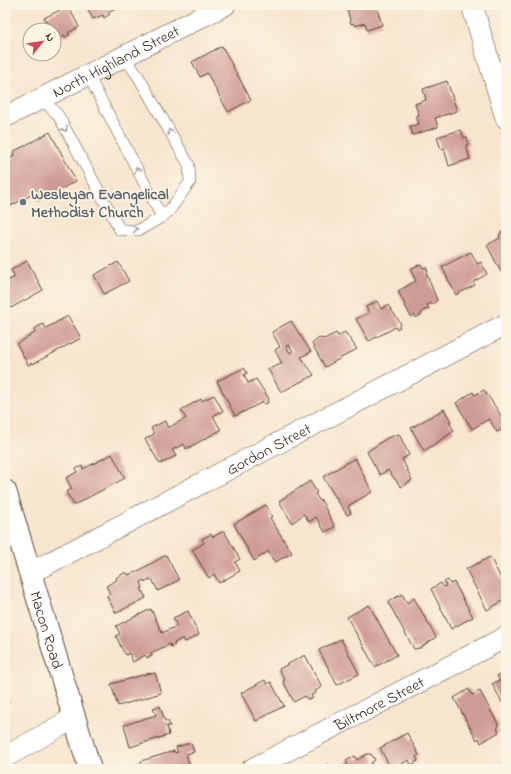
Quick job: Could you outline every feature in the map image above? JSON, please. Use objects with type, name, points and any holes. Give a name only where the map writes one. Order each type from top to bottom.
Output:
[{"type":"main road","name":"Macon Road","points":[[5,491],[90,769]]},
{"type":"street","name":"North Highland Street","points":[[5,117],[224,5]]},
{"type":"street","points":[[472,5],[506,118]]},
{"type":"street","name":"Gordon Street","points":[[30,573],[506,324]]},
{"type":"street","name":"Biltmore Street","points":[[252,769],[506,637]]},
{"type":"street","points":[[5,757],[74,718]]},
{"type":"lane","points":[[42,99],[58,115],[120,230],[139,230],[162,217],[169,211],[190,182],[189,165],[138,76],[124,57]]},
{"type":"lane","points":[[88,75],[162,217]]},
{"type":"building","points":[[86,5],[121,5],[108,12],[110,14],[104,18],[103,15],[93,19]]},
{"type":"building","points":[[346,5],[376,5],[382,25],[367,30],[365,23],[355,26],[353,23],[351,24]]},
{"type":"building","points":[[68,6],[79,27],[68,33],[70,35],[65,37],[64,35],[62,36],[62,22],[46,22],[44,18]]},
{"type":"building","points":[[222,46],[251,100],[228,112],[207,73],[200,77],[192,62]]},
{"type":"building","points":[[447,81],[457,111],[435,118],[438,127],[413,135],[410,126],[419,124],[416,116],[419,115],[415,104],[426,100],[423,89]]},
{"type":"building","points":[[461,130],[464,138],[467,137],[469,144],[466,145],[470,159],[449,166],[444,148],[441,149],[437,137]]},
{"type":"building","points":[[50,132],[76,181],[39,201],[35,193],[5,209],[5,161],[14,156],[13,152]]},
{"type":"building","points":[[506,228],[506,269],[501,272],[487,245],[500,238],[499,235]]},
{"type":"building","points":[[471,252],[477,264],[481,262],[487,274],[473,282],[475,285],[456,295],[442,267]]},
{"type":"building","points":[[27,261],[43,290],[11,308],[5,298],[5,282],[15,277],[11,270]]},
{"type":"building","points":[[118,262],[129,281],[104,294],[94,275]]},
{"type":"building","points":[[421,264],[423,268],[426,267],[428,272],[426,273],[437,300],[432,305],[431,303],[427,305],[429,308],[421,312],[422,314],[416,318],[415,315],[411,317],[398,291],[416,281],[410,269]]},
{"type":"building","points":[[377,301],[381,309],[388,305],[401,324],[397,329],[396,327],[369,341],[356,319],[369,313],[366,307]]},
{"type":"building","points":[[68,316],[81,338],[33,364],[28,365],[17,344],[36,332],[34,329],[43,324],[46,328]]},
{"type":"building","points":[[291,321],[311,352],[301,357],[314,375],[281,392],[268,369],[282,364],[275,350],[280,347],[272,332]],"holes":[[[289,345],[293,351],[290,353],[286,346]]]},
{"type":"building","points":[[345,332],[357,349],[325,367],[312,344],[319,338],[324,339],[336,333],[338,336]]},
{"type":"building","points":[[244,368],[247,373],[244,375],[248,383],[256,379],[269,399],[267,400],[268,403],[264,404],[263,402],[235,416],[217,381]]},
{"type":"building","points":[[484,390],[506,423],[506,427],[497,432],[489,419],[472,429],[456,403],[473,392],[475,395]]},
{"type":"building","points":[[214,395],[223,411],[213,416],[221,430],[186,449],[184,444],[172,450],[176,456],[160,464],[145,439],[154,434],[151,428],[165,421],[168,428],[186,418],[181,410],[201,399],[202,401]]},
{"type":"building","points":[[444,409],[451,421],[449,422],[454,431],[424,451],[411,428]]},
{"type":"building","points":[[399,434],[409,455],[402,459],[412,480],[401,487],[388,470],[380,475],[367,452],[387,438]]},
{"type":"building","points":[[112,454],[125,478],[74,505],[66,492],[72,489],[66,478],[77,472],[76,469],[82,466],[83,469]]},
{"type":"building","points":[[355,458],[372,492],[348,506],[351,513],[347,515],[323,477]]},
{"type":"building","points":[[310,481],[317,493],[315,494],[320,501],[321,500],[335,527],[325,532],[316,517],[309,522],[304,514],[292,523],[279,501]]},
{"type":"building","points":[[266,505],[272,517],[270,518],[292,553],[275,562],[269,554],[269,551],[254,561],[234,524]]},
{"type":"building","points":[[224,531],[240,559],[235,562],[240,571],[219,583],[214,574],[209,578],[192,550],[204,543],[202,539],[211,534],[213,537]]},
{"type":"building","points":[[166,555],[179,580],[158,591],[152,579],[145,582],[144,580],[141,582],[143,588],[141,589],[146,598],[116,613],[108,599],[107,596],[110,594],[106,586],[117,580],[116,578],[126,572],[128,575],[140,570]]},
{"type":"building","points":[[490,557],[506,588],[506,599],[487,610],[466,569]]},
{"type":"building","points":[[448,580],[450,584],[454,582],[473,617],[451,629],[431,589],[441,583],[444,587],[446,586],[444,582]]},
{"type":"building","points":[[402,594],[407,603],[414,598],[436,637],[420,648],[414,649],[388,602]]},
{"type":"building","points":[[369,605],[397,655],[375,667],[347,617]]},
{"type":"building","points":[[151,609],[162,633],[177,626],[173,618],[188,611],[199,635],[185,642],[183,638],[174,643],[175,645],[171,647],[170,644],[151,653],[152,656],[147,658],[145,655],[133,662],[129,653],[126,655],[122,649],[116,636],[120,634],[116,626]]},
{"type":"building","points":[[341,639],[359,674],[337,685],[319,650]]},
{"type":"building","points":[[305,655],[322,687],[315,691],[316,693],[311,695],[313,698],[307,699],[305,696],[294,702],[283,681],[285,680],[279,669]]},
{"type":"building","points":[[506,670],[506,709],[492,684],[500,680],[497,676]]},
{"type":"building","points":[[150,673],[155,673],[161,693],[118,706],[111,684]]},
{"type":"building","points":[[265,680],[267,684],[271,682],[284,706],[256,721],[241,693]]},
{"type":"building","points":[[469,689],[472,695],[480,691],[499,726],[497,728],[499,732],[481,743],[479,738],[477,740],[454,698]]},
{"type":"building","points":[[5,696],[9,702],[5,705]]},
{"type":"building","points":[[160,706],[165,721],[168,721],[170,726],[167,726],[169,735],[130,747],[124,725],[156,715],[153,708]]},
{"type":"building","points":[[407,733],[419,755],[416,757],[418,761],[411,765],[409,760],[391,769],[380,748]]},
{"type":"building","points":[[191,743],[194,752],[186,754],[191,769],[137,769],[136,764],[142,763],[141,761],[174,751],[175,753],[178,752],[176,747]]},
{"type":"building","points":[[367,754],[371,754],[375,760],[371,763],[374,769],[344,769],[343,767],[348,764],[346,761],[355,756],[357,760]]},
{"type":"building","points":[[328,764],[330,769],[317,769]]},
{"type":"place","name":"Wesleyan Evangelical Methodist Church","points":[[23,202]]}]
